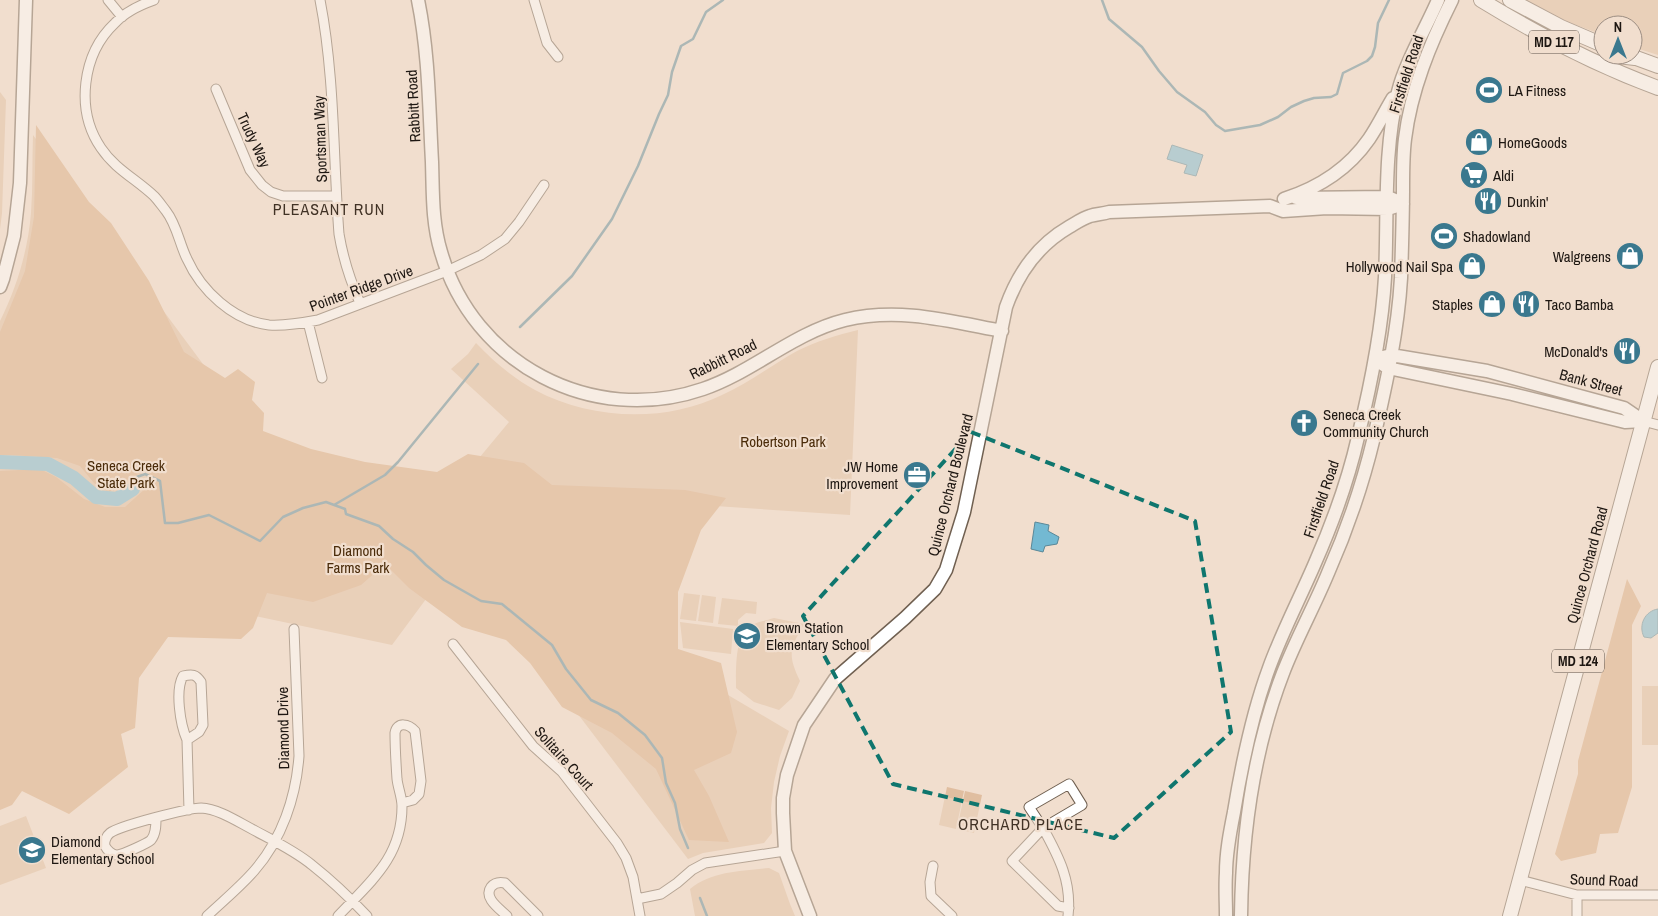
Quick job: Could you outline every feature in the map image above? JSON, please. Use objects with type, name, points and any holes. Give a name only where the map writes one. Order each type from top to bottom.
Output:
[{"type":"main road","name":"MD 117","points":[[1481,0],[1572,52],[1658,88]]},
{"type":"main road","name":"MD 117","points":[[1510,0],[1561,27],[1593,41]]},
{"type":"main road","points":[[1572,52],[1593,50]]},
{"type":"main road","points":[[1643,61],[1658,66]]},
{"type":"main road","name":"Quince Orchard Road","points":[[1510,916],[1658,367]]},
{"type":"street","points":[[0,287],[4,279],[14,236],[20,183],[26,0]]},
{"type":"street","points":[[108,0],[122,17]]},
{"type":"street","name":"Pointer Ridge Drive","points":[[154,0],[143,4],[114,23],[96,47],[85,85],[85,104],[89,124],[99,146],[109,159],[121,171],[154,196],[169,214],[178,231],[186,259],[199,282],[219,303],[233,312],[267,325],[308,322],[318,320],[447,271],[481,255],[504,239],[519,222],[544,185]]},
{"type":"street","name":"Sportsman Way","points":[[320,0],[331,74],[336,196],[342,252],[360,303]]},
{"type":"street","name":"Rabbitt Road","points":[[418,0],[427,61],[434,222],[440,251],[457,294],[470,315],[504,352],[533,373],[584,394],[622,400],[658,400],[705,389],[734,376],[806,334],[828,325],[861,317],[900,314],[917,315],[1002,331]]},
{"type":"street","points":[[534,0],[547,43],[558,56]]},
{"type":"street","name":"Firstfield Road","points":[[1226,916],[1226,872],[1229,838],[1240,772],[1255,714],[1274,655],[1342,498],[1358,438],[1376,360],[1383,304],[1390,138],[1398,89],[1438,0]]},
{"type":"street","name":"Firstfield Road","points":[[1241,916],[1245,826],[1260,745],[1283,671],[1328,573],[1352,512],[1373,440],[1390,361],[1401,279],[1405,141],[1413,98],[1426,57],[1452,0]]},
{"type":"street","name":"Trudy Way","points":[[216,89],[250,170],[262,185],[271,192],[283,196],[336,196]]},
{"type":"street","points":[[1284,199],[1312,188],[1346,164],[1369,139],[1398,89]]},
{"type":"street","name":"Quince Orchard Boulevard","points":[[1270,206],[1284,199],[1402,204]]},
{"type":"street","name":"Quince Orchard Boulevard","points":[[810,916],[785,851],[783,798],[787,775],[804,725],[835,679],[927,597],[935,589],[946,570],[964,512],[1006,307],[1020,276],[1030,260],[1058,233],[1090,216],[1109,212],[1270,206],[1283,211],[1388,203]]},
{"type":"street","points":[[308,322],[322,378]]},
{"type":"street","name":"Bank Street","points":[[1376,360],[1487,372],[1624,408],[1642,421]]},
{"type":"street","points":[[1642,421],[1658,425]]},
{"type":"street","name":"Diamond Drive","points":[[207,916],[254,872],[275,842],[291,803],[298,776],[299,756],[294,629]]},
{"type":"street","name":"Solitaire Court","points":[[453,644],[533,746],[562,772],[617,843],[626,858],[633,877],[640,916]]},
{"type":"street","points":[[187,740],[199,732],[203,725],[201,682],[198,676],[192,674],[183,676],[180,681],[179,690],[182,730],[187,740],[189,810]]},
{"type":"street","points":[[338,916],[387,863],[398,839],[402,821],[402,803],[397,780],[395,733],[399,725],[406,725],[411,726],[415,731],[421,781],[419,794],[413,800],[402,803]]},
{"type":"street","points":[[1068,912],[1058,906],[1012,861],[1043,828],[1082,805],[1069,784],[1029,807],[1043,828],[1063,866],[1066,879],[1068,912]]},
{"type":"street","points":[[156,818],[156,828],[153,838],[149,842],[117,855],[110,853],[104,845],[105,839],[110,832],[144,821],[156,818],[189,810],[200,808],[212,810],[229,816],[311,864],[368,916]]},
{"type":"street","points":[[637,899],[661,894],[677,884],[692,870],[705,863],[785,851]]},
{"type":"street","points":[[933,866],[930,882],[931,896],[952,916]]},
{"type":"street","name":"Sound Road","points":[[1520,880],[1577,895],[1658,895]]},
{"type":"street","points":[[507,916],[489,896],[489,890],[493,885],[500,882],[505,883],[538,916]]},
{"type":"street","points":[[1577,895],[1577,916]]},
{"type":"highlighted area","points":[[971,432],[1195,521],[1231,732],[1114,838],[893,784],[803,616]]},
{"type":"green space","points":[[1523,0],[1658,0],[1658,55],[1643,50],[1643,15],[1593,15],[1593,31],[1568,22]]},
{"type":"green space","points":[[0,92],[6,100],[0,229]]},
{"type":"green space","points":[[36,125],[89,202],[111,223],[149,281],[184,352],[225,378],[238,369],[255,382],[252,400],[264,413],[263,431],[311,449],[365,462],[437,472],[468,454],[524,463],[552,485],[685,490],[726,498],[701,530],[678,592],[678,649],[721,663],[737,732],[731,753],[694,770],[709,796],[729,842],[689,840],[656,769],[612,733],[562,707],[530,663],[506,640],[462,627],[409,588],[385,564],[361,585],[313,602],[267,593],[253,628],[241,639],[168,637],[139,678],[135,728],[121,734],[128,767],[69,814],[22,791],[12,805],[0,810],[0,471],[40,469],[56,477],[84,499],[105,507],[125,507],[145,489],[150,468],[109,492],[94,483],[80,466],[57,458],[0,455],[0,332],[25,271],[34,217]]},
{"type":"green space","points":[[33,135],[286,476],[455,487],[509,422],[451,369],[468,354],[476,343],[511,375],[535,390],[557,400],[604,412],[653,414],[700,404],[722,395],[805,347],[858,330],[850,515],[550,495],[523,574],[789,731],[780,756],[774,782],[771,808],[772,833],[764,843],[703,853],[688,859],[527,647],[429,595],[392,645],[213,607],[0,749],[0,321],[12,295],[30,227]]},
{"type":"green space","points":[[1627,579],[1641,606],[1632,625],[1632,787],[1618,833],[1600,834],[1596,853],[1561,861],[1555,854],[1578,774],[1578,761]]},
{"type":"green space","points":[[684,593],[700,595],[696,621],[680,619]]},
{"type":"green space","points":[[702,595],[716,597],[713,623],[698,621]]},
{"type":"green space","points":[[722,598],[757,602],[756,614],[746,613],[738,620],[738,626],[718,624]]},
{"type":"green space","points":[[774,618],[804,624],[792,652],[793,664],[800,681],[792,698],[779,710],[754,702],[736,688],[739,642],[745,630],[758,622]]},
{"type":"green space","points":[[680,622],[733,629],[731,654],[683,648]]},
{"type":"green space","points":[[1642,686],[1658,686],[1658,745],[1642,745]]},
{"type":"green space","points":[[947,787],[964,791],[956,829],[939,825]]},
{"type":"green space","points":[[965,791],[982,795],[974,833],[957,829]]},
{"type":"green space","points":[[26,816],[46,868],[0,885],[0,826]]},
{"type":"green space","points":[[769,868],[779,873],[795,916],[695,916],[690,889],[699,883],[718,875]]},
{"type":"water","points":[[1172,145],[1203,155],[1196,176],[1184,173],[1187,165],[1167,159]]},
{"type":"water","points":[[1035,522],[1049,525],[1048,531],[1059,537],[1057,544],[1045,546],[1043,552],[1031,549]]},
{"type":"water","points":[[1658,609],[1658,633],[1651,638],[1644,637],[1642,623],[1644,619],[1653,610]]},
{"type":"waterway","points":[[520,327],[572,276],[612,219],[638,166],[668,95],[672,72],[681,46],[693,39],[706,12],[723,0]]},
{"type":"waterway","points":[[1102,0],[1109,19],[1142,47],[1177,92],[1205,112],[1216,125],[1225,131],[1260,125],[1278,117],[1291,107],[1304,101],[1314,98],[1331,97],[1337,94],[1343,73],[1367,61],[1372,56],[1378,23],[1389,0]]},
{"type":"waterway","points":[[334,505],[385,475],[398,462],[478,364]]},
{"type":"waterway","points":[[0,462],[48,464],[74,478],[96,497],[117,499],[133,489]]},
{"type":"waterway","points":[[133,489],[134,478],[145,474],[160,481],[165,523],[178,523],[209,515],[260,541],[283,517],[303,508],[326,502],[345,509],[346,514],[379,526],[393,539],[413,552],[444,580],[481,601],[502,604],[552,645],[566,669],[591,700],[618,713],[645,735],[662,758],[666,783],[675,803],[680,829],[688,848]]},
{"type":"waterway","points":[[700,898],[707,916]]},
{"type":"place","name":"LA Fitness","points":[[1489,90]]},
{"type":"place","name":"HomeGoods","points":[[1479,142]]},
{"type":"place","name":"Aldi","points":[[1474,175]]},
{"type":"place","name":"Dunkin'","points":[[1488,201]]},
{"type":"place","name":"Shadowland","points":[[1444,236]]},
{"type":"place","name":"Walgreens","points":[[1630,256]]},
{"type":"place","name":"Hollywood Nail Spa","points":[[1472,266]]},
{"type":"place","name":"Staples","points":[[1492,304]]},
{"type":"place","name":"Taco Bamba","points":[[1526,304]]},
{"type":"place","name":"McDonald's","points":[[1627,351]]},
{"type":"place","name":"Seneca Creek Community Church","points":[[1304,423]]},
{"type":"place","name":"JW Home Improvement","points":[[917,475]]},
{"type":"place","name":"Brown Station Elementary School","points":[[747,636]]},
{"type":"place","name":"Diamond Elementary School","points":[[32,850]]},
{"type":"district","name":"PLEASANT RUN","points":[[329,209]]},
{"type":"district","name":"ORCHARD PLACE","points":[[1021,824]]},
{"type":"park label","name":"Robertson Park","points":[[783,441]]},
{"type":"park label","name":"Seneca Creek State Park","points":[[126,474]]},
{"type":"park label","name":"Diamond Farms Park","points":[[358,558]]}]
